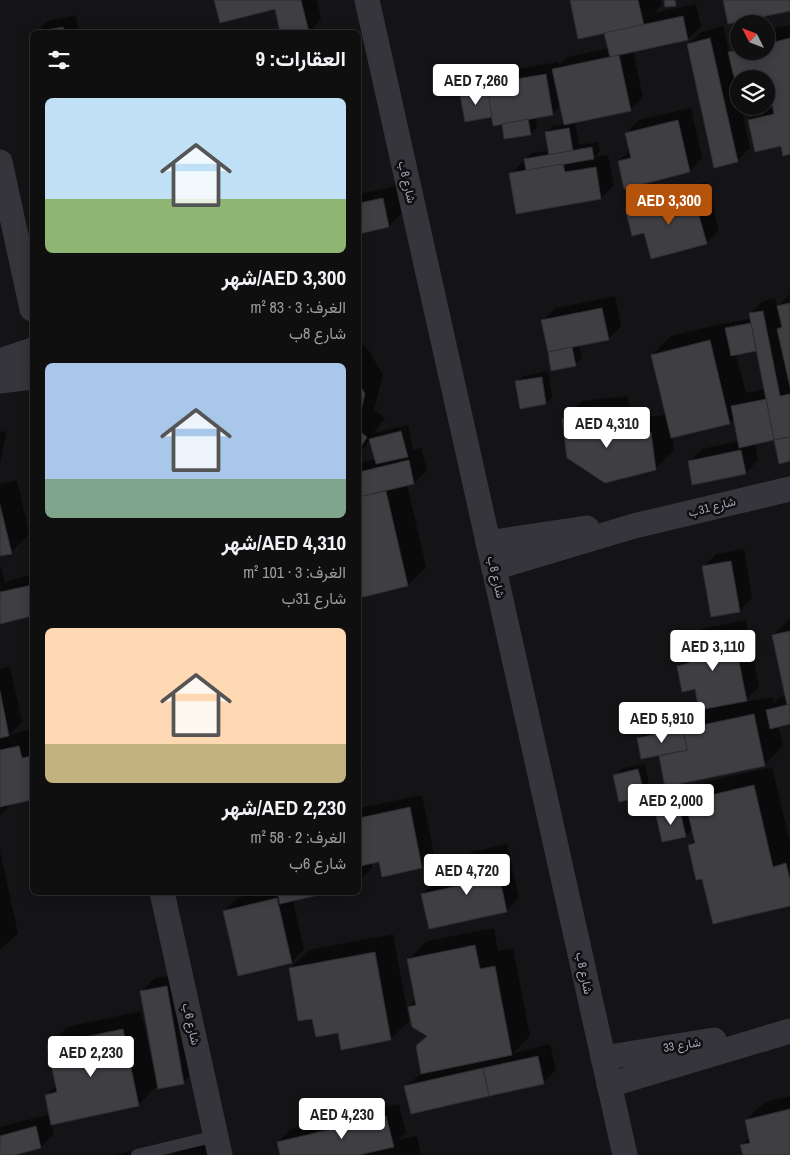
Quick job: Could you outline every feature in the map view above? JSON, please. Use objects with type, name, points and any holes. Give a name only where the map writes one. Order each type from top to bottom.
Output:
[{"type":"street","name":"شارع 8ب","points":[[367,0],[625,1155]]},
{"type":"street","points":[[0,162],[30,300]]},
{"type":"street","points":[[0,361],[30,351]]},
{"type":"street","points":[[0,381],[30,377]]},
{"type":"street","name":"شارع 31ب","points":[[494,568],[634,526],[790,488]]},
{"type":"street","name":"شارع 31ب","points":[[488,543],[592,528],[634,526]]},
{"type":"street","name":"شارع 6ب","points":[[163,895],[218,1146]]},
{"type":"street","name":"شارع 33","points":[[609,1085],[790,1031]]},
{"type":"street","name":"شارع 33","points":[[603,1058],[719,1040],[762,1038]]},
{"type":"lane","points":[[136,1155],[218,1146]]},
{"type":"building","points":[[214,0],[301,0],[308,30],[280,30],[275,9],[220,23]]},
{"type":"building","points":[[570,0],[638,0],[644,25],[578,39]]},
{"type":"building","points":[[664,0],[675,0],[676,6],[665,7]]},
{"type":"building","points":[[723,0],[790,0],[790,11],[771,15],[730,15],[730,24],[728,24]]},
{"type":"building","points":[[683,16],[688,40],[610,57],[604,33]]},
{"type":"building","points":[[63,27],[64,30],[47,30]]},
{"type":"building","points":[[710,38],[738,162],[714,168],[687,44]]},
{"type":"building","points":[[790,38],[790,154],[783,156],[781,146],[755,152],[748,120],[775,115],[775,70],[732,70],[728,52],[730,52],[730,60],[775,60],[775,42]]},
{"type":"building","points":[[619,55],[631,111],[564,125],[552,69]]},
{"type":"building","points":[[546,74],[553,115],[493,126],[486,84]]},
{"type":"building","points":[[488,91],[492,117],[465,122],[460,95]]},
{"type":"building","points":[[528,119],[531,135],[504,139],[502,124]]},
{"type":"building","points":[[678,120],[690,172],[624,189],[618,161],[631,158],[625,133]]},
{"type":"building","points":[[569,128],[573,151],[549,155],[545,132]]},
{"type":"building","points":[[592,147],[594,159],[526,171],[524,159]]},
{"type":"building","points":[[563,164],[565,172],[596,167],[601,199],[516,214],[509,173]]},
{"type":"building","points":[[693,194],[707,244],[651,259],[644,233],[632,236],[626,212]]},
{"type":"building","points":[[383,198],[389,227],[361,234],[361,203]]},
{"type":"building","points":[[790,303],[790,387],[777,329],[782,327],[777,306]]},
{"type":"building","points":[[602,308],[609,340],[548,352],[541,320]]},
{"type":"building","points":[[763,311],[780,396],[790,394],[790,437],[774,440],[749,313]]},
{"type":"building","points":[[751,323],[756,351],[731,356],[725,328]]},
{"type":"building","points":[[710,340],[730,424],[671,438],[651,355]]},
{"type":"building","points":[[572,347],[576,366],[551,371],[548,352]]},
{"type":"building","points":[[542,377],[546,404],[520,409],[515,381]]},
{"type":"building","points":[[361,387],[365,394],[361,410]]},
{"type":"building","points":[[766,399],[774,440],[739,448],[731,406]]},
{"type":"building","points":[[610,414],[613,436],[651,432],[656,470],[605,483],[567,458],[562,419]]},
{"type":"building","points":[[401,431],[408,457],[376,464],[369,439]]},
{"type":"building","points":[[361,432],[367,437],[361,447]]},
{"type":"building","points":[[790,437],[790,461],[779,464],[774,440]]},
{"type":"building","points":[[741,450],[746,474],[692,485],[688,461]]},
{"type":"building","points":[[409,460],[414,484],[361,497],[361,472]]},
{"type":"building","points":[[386,491],[408,586],[361,598],[361,497]]},
{"type":"building","points":[[0,505],[12,554],[0,556]]},
{"type":"building","points":[[731,561],[740,612],[711,617],[702,566]]},
{"type":"building","points":[[30,585],[30,616],[0,624],[0,592]]},
{"type":"building","points":[[790,631],[790,704],[787,705],[772,635]]},
{"type":"building","points":[[733,632],[747,701],[699,710],[695,689],[682,692],[677,666],[689,663],[685,642]]},
{"type":"building","points":[[0,691],[9,736],[0,738]]},
{"type":"building","points":[[790,704],[790,724],[770,729],[766,710]]},
{"type":"building","points":[[754,714],[765,766],[665,787],[659,756],[687,750],[683,729]]},
{"type":"building","points":[[683,729],[687,750],[641,759],[637,738]]},
{"type":"building","points":[[19,746],[22,758],[30,756],[30,800],[0,807],[0,750]]},
{"type":"building","points":[[638,769],[645,796],[619,802],[613,775]]},
{"type":"building","points":[[754,785],[773,867],[786,863],[790,880],[790,906],[713,924],[702,879],[696,880],[688,845],[695,843],[685,801]]},
{"type":"building","points":[[410,807],[422,868],[382,877],[379,862],[361,866],[361,818]]},
{"type":"building","points":[[680,810],[686,837],[662,842],[656,815]]},
{"type":"building","points":[[495,856],[507,912],[429,929],[421,894],[461,885],[457,865]]},
{"type":"building","points":[[278,895],[318,895],[280,904]]},
{"type":"building","points":[[277,898],[292,963],[238,976],[223,911]]},
{"type":"building","points":[[475,945],[480,969],[495,966],[512,1055],[421,1074],[416,1046],[427,1036],[412,1027],[408,1007],[416,1005],[407,959]]},
{"type":"building","points":[[375,952],[391,1040],[341,1050],[338,1033],[316,1037],[312,1019],[298,1021],[289,968]]},
{"type":"building","points":[[167,986],[184,1084],[158,1089],[140,991]]},
{"type":"building","points":[[123,1029],[139,1106],[51,1125],[45,1095],[57,1092],[47,1045]]},
{"type":"building","points":[[538,1056],[544,1084],[489,1096],[483,1068]]},
{"type":"building","points":[[483,1068],[489,1096],[411,1114],[404,1086]]},
{"type":"building","points":[[790,1109],[790,1155],[743,1155],[740,1145],[750,1143],[745,1120]]},
{"type":"building","points":[[386,1116],[394,1147],[359,1155],[280,1155],[277,1142]]},
{"type":"building","points":[[36,1126],[41,1148],[15,1155],[0,1155],[0,1136]]}]
